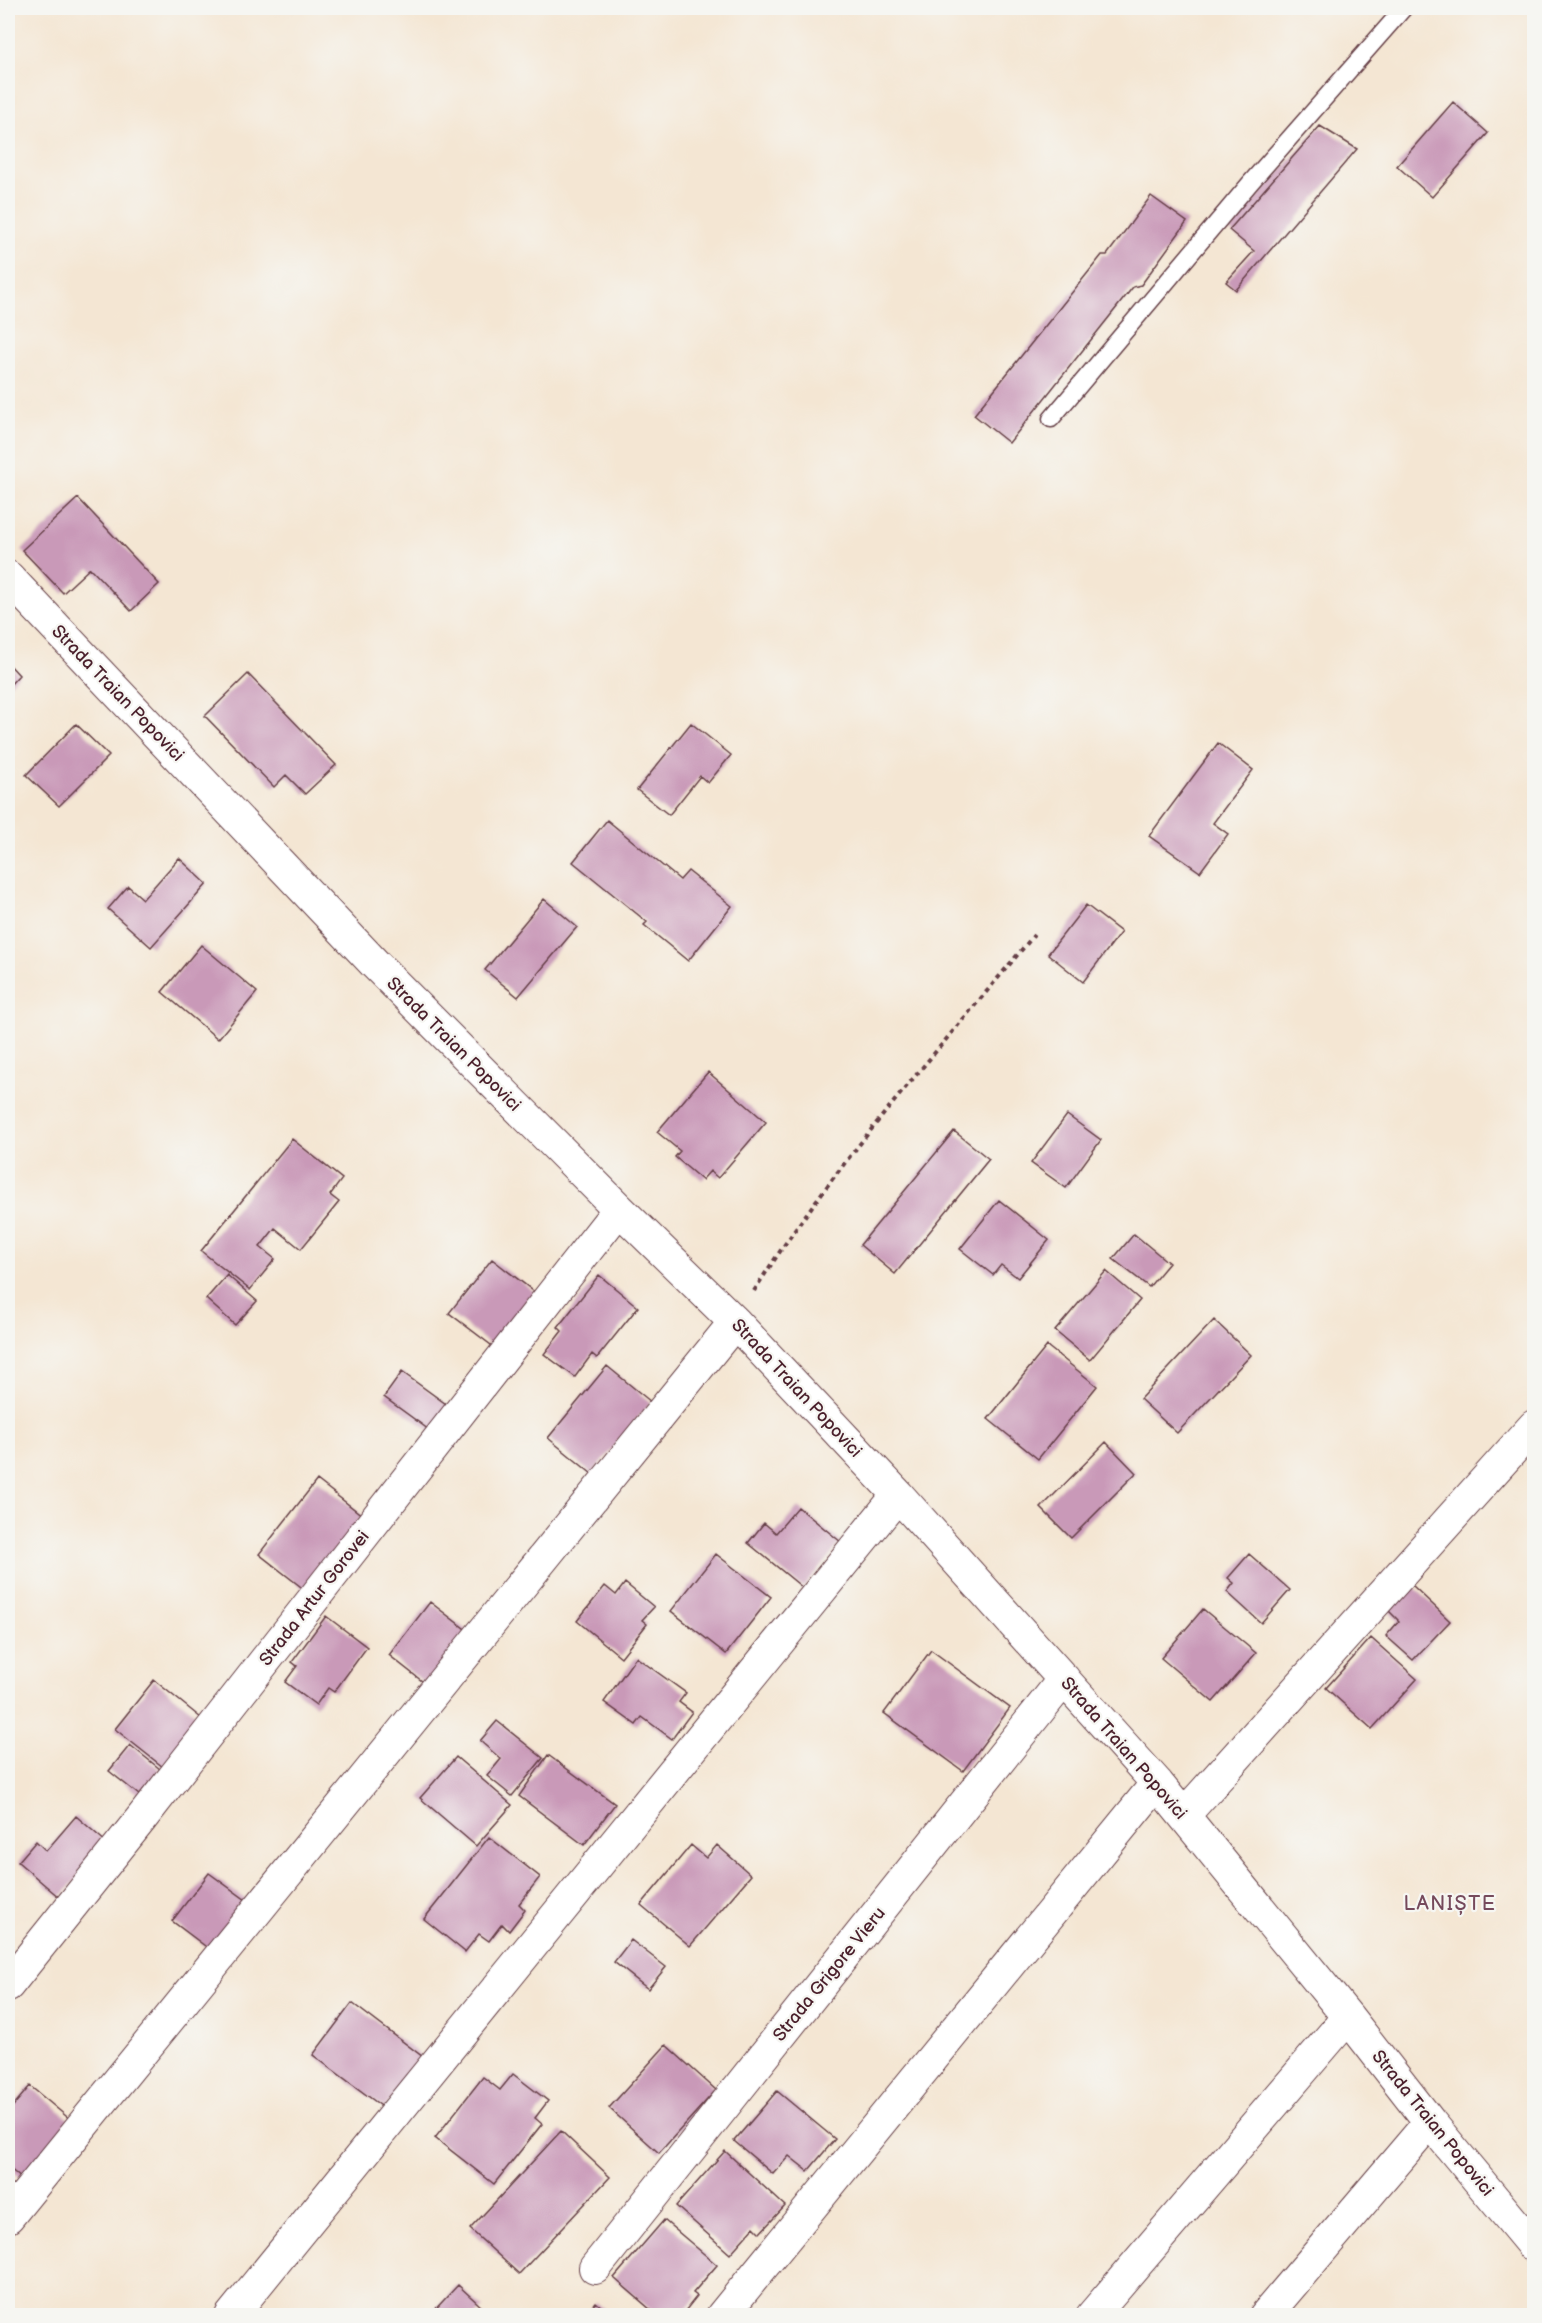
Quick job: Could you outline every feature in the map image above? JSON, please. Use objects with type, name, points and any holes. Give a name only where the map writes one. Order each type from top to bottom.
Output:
[{"type":"street","name":"Strada Traian Popovici","points":[[8,577],[376,964],[619,1209],[735,1322],[898,1495],[1157,1783],[1348,2017],[1430,2122],[1534,2247]]},
{"type":"street","name":"Strada Artur Gorovei","points":[[8,1985],[141,1819],[619,1209]]},
{"type":"street","points":[[8,2217],[735,1322]]},
{"type":"street","points":[[1184,1815],[1534,1426]]},
{"type":"street","points":[[231,2316],[898,1495]]},
{"type":"street","name":"Strada Grigore Vieru","points":[[595,2268],[1064,1679]]},
{"type":"street","points":[[722,2316],[1157,1783]]},
{"type":"street","points":[[1092,2316],[1348,2017]]},
{"type":"street","points":[[1265,2316],[1430,2122]]},
{"type":"lane","points":[[1051,419],[1251,182],[1404,8]]},
{"type":"path","points":[[735,1322],[780,1251],[847,1160],[1034,935]]},
{"type":"building","points":[[1453,102],[1488,133],[1432,197],[1397,166]]},
{"type":"building","points":[[1320,126],[1357,149],[1236,290],[1226,282],[1254,251],[1229,230]]},
{"type":"building","points":[[1151,196],[1187,222],[1141,285],[1133,287],[1009,443],[974,415],[1102,255],[1107,255]]},
{"type":"building","points":[[78,498],[159,584],[131,611],[90,568],[63,593],[22,550]]},
{"type":"building","points":[[8,663],[19,675],[8,687]]},
{"type":"building","points":[[248,674],[336,765],[305,794],[286,775],[274,787],[205,716]]},
{"type":"building","points":[[691,723],[731,755],[708,783],[700,776],[669,815],[637,790]]},
{"type":"building","points":[[76,724],[109,756],[59,806],[26,775]]},
{"type":"building","points":[[1218,743],[1253,770],[1213,823],[1228,834],[1200,872],[1149,836]]},
{"type":"building","points":[[607,820],[680,880],[688,871],[732,906],[688,961],[644,925],[647,922],[573,862]]},
{"type":"building","points":[[179,858],[207,884],[151,947],[108,909],[128,886],[143,899]]},
{"type":"building","points":[[544,899],[577,927],[518,997],[485,970]]},
{"type":"building","points":[[1086,905],[1121,932],[1083,982],[1048,954]]},
{"type":"building","points":[[201,945],[257,992],[218,1039],[162,992]]},
{"type":"building","points":[[708,1072],[766,1122],[718,1178],[710,1171],[702,1180],[675,1157],[680,1151],[657,1132]]},
{"type":"building","points":[[1067,1115],[1101,1140],[1066,1188],[1031,1163]]},
{"type":"building","points":[[954,1131],[989,1159],[895,1274],[860,1245]]},
{"type":"building","points":[[292,1139],[342,1179],[330,1195],[339,1202],[301,1249],[275,1228],[260,1247],[275,1259],[250,1290],[201,1251]]},
{"type":"building","points":[[999,1200],[1049,1240],[1018,1278],[1001,1265],[993,1275],[960,1249]]},
{"type":"building","points":[[1134,1234],[1169,1263],[1149,1287],[1113,1259]]},
{"type":"building","points":[[492,1259],[537,1294],[495,1348],[449,1313]]},
{"type":"building","points":[[1106,1271],[1140,1300],[1090,1360],[1055,1331]]},
{"type":"building","points":[[227,1275],[257,1301],[235,1325],[206,1299]]},
{"type":"building","points":[[599,1275],[638,1307],[597,1358],[592,1354],[575,1377],[544,1354],[562,1331],[558,1327]]},
{"type":"building","points":[[1214,1320],[1251,1355],[1177,1433],[1140,1399]]},
{"type":"building","points":[[1047,1346],[1097,1386],[1038,1459],[988,1419]]},
{"type":"building","points":[[607,1366],[651,1402],[592,1474],[548,1438]]},
{"type":"building","points":[[402,1372],[450,1407],[432,1432],[384,1397]]},
{"type":"building","points":[[1106,1442],[1136,1473],[1071,1538],[1041,1508]]},
{"type":"building","points":[[317,1480],[363,1516],[305,1590],[259,1554]]},
{"type":"building","points":[[798,1507],[841,1542],[803,1588],[748,1543],[764,1523],[776,1533]]},
{"type":"building","points":[[716,1554],[771,1597],[726,1654],[671,1611]]},
{"type":"building","points":[[1249,1554],[1290,1590],[1261,1623],[1227,1592],[1234,1583],[1228,1578]]},
{"type":"building","points":[[625,1583],[654,1607],[642,1620],[647,1624],[621,1657],[577,1621],[605,1586],[616,1595]]},
{"type":"building","points":[[1412,1585],[1450,1621],[1413,1660],[1386,1636],[1399,1621],[1389,1611]]},
{"type":"building","points":[[430,1602],[469,1632],[427,1685],[389,1655]]},
{"type":"building","points":[[1203,1609],[1256,1653],[1213,1702],[1161,1658]]},
{"type":"building","points":[[326,1616],[367,1647],[334,1692],[328,1688],[316,1705],[285,1682],[297,1666],[292,1662]]},
{"type":"building","points":[[1371,1638],[1417,1679],[1372,1729],[1326,1688]]},
{"type":"building","points":[[931,1650],[1010,1708],[963,1771],[884,1713]]},
{"type":"building","points":[[636,1657],[686,1693],[679,1702],[692,1712],[672,1739],[642,1717],[636,1725],[604,1702]]},
{"type":"building","points":[[154,1680],[201,1718],[163,1767],[115,1729]]},
{"type":"building","points":[[497,1721],[543,1758],[512,1796],[487,1776],[501,1759],[480,1741]]},
{"type":"building","points":[[130,1745],[160,1769],[139,1795],[109,1771]]},
{"type":"building","points":[[548,1755],[615,1804],[584,1845],[519,1796]]},
{"type":"building","points":[[456,1757],[512,1805],[476,1846],[420,1798]]},
{"type":"building","points":[[76,1816],[107,1843],[60,1898],[18,1862],[36,1841],[46,1851]]},
{"type":"building","points":[[489,1837],[540,1877],[519,1904],[525,1910],[509,1931],[502,1924],[489,1941],[479,1934],[465,1952],[424,1919]]},
{"type":"building","points":[[691,1845],[706,1858],[717,1845],[751,1875],[690,1946],[641,1905]]},
{"type":"building","points":[[209,1873],[250,1903],[213,1952],[172,1921]]},
{"type":"building","points":[[631,1940],[666,1967],[648,1989],[614,1962]]},
{"type":"building","points":[[352,2003],[423,2057],[384,2108],[313,2055]]},
{"type":"building","points":[[666,2045],[716,2090],[659,2153],[609,2108]]},
{"type":"building","points":[[513,2074],[548,2101],[535,2118],[542,2124],[494,2184],[435,2138],[483,2077],[500,2090]]},
{"type":"building","points":[[30,2086],[72,2121],[22,2179],[8,2167],[8,2112]]},
{"type":"building","points":[[777,2091],[835,2139],[808,2171],[789,2156],[773,2174],[734,2141]]},
{"type":"building","points":[[561,2131],[610,2177],[519,2274],[470,2229]]},
{"type":"building","points":[[725,2151],[785,2206],[760,2233],[754,2227],[730,2254],[676,2206]]},
{"type":"building","points":[[664,2220],[717,2265],[693,2293],[697,2296],[681,2316],[658,2316],[614,2278]]},
{"type":"building","points":[[458,2285],[483,2308],[476,2316],[429,2316]]},
{"type":"building","points":[[596,2302],[612,2316],[584,2316]]},
{"type":"district","name":"LANIȘTE","points":[[1450,1903]]}]
